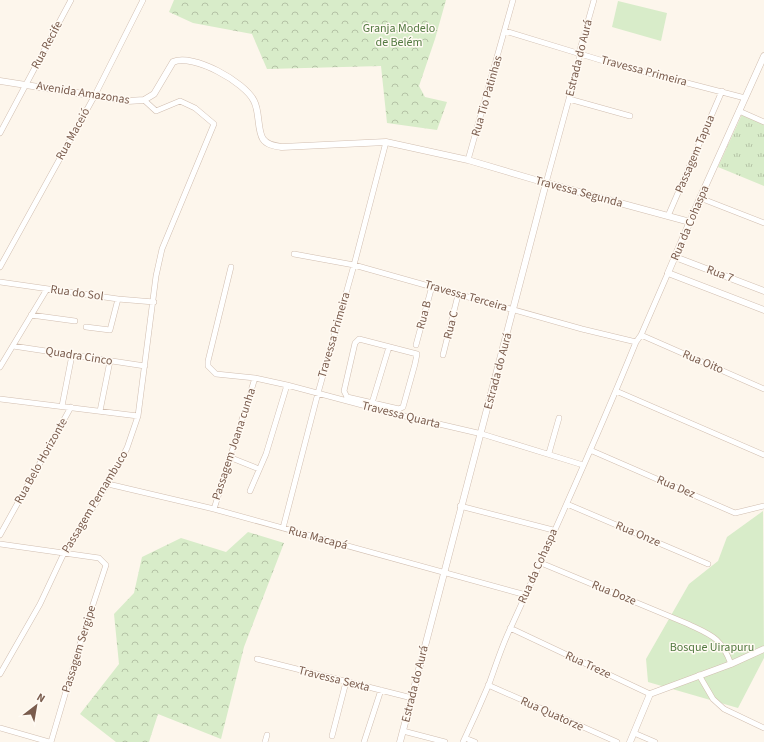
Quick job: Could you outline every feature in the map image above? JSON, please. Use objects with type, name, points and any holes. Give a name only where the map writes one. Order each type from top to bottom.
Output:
[{"type":"street","name":"Rua Recife","points":[[0,133],[71,0]]},
{"type":"street","name":"Rua Maceió","points":[[0,267],[95,95],[143,0]]},
{"type":"street","points":[[505,31],[513,0]]},
{"type":"street","name":"Estrada do Aurá","points":[[400,742],[460,506],[482,434],[546,183],[579,62],[579,53],[594,0]]},
{"type":"street","name":"Travessa Primeira","points":[[505,31],[610,63],[745,98]]},
{"type":"street","name":"Rua Tio Patinhas","points":[[468,160],[505,31]]},
{"type":"street","name":"Rua da Cohaspa","points":[[464,740],[488,685],[510,628],[541,563],[553,530],[567,504],[636,342],[641,335],[700,198],[764,57]]},
{"type":"street","name":"Avenida Amazonas","points":[[0,81],[128,101],[144,100],[154,94],[173,62],[184,59],[193,61],[230,78],[246,90],[259,112],[261,135],[266,143],[282,147],[386,142],[468,160]]},
{"type":"street","name":"Passagem Tapua","points":[[668,216],[722,92]]},
{"type":"street","points":[[569,99],[630,116]]},
{"type":"street","name":"Passagem Pernambuco","points":[[0,674],[40,604],[64,553],[108,484],[127,448],[138,416],[154,302],[156,276],[162,249],[214,124],[195,108],[180,101],[156,111],[144,100]]},
{"type":"street","points":[[739,111],[764,122]]},
{"type":"street","name":"Travessa Primeira","points":[[284,528],[318,393],[354,265],[386,142]]},
{"type":"street","name":"Travessa Segunda","points":[[468,160],[690,222]]},
{"type":"street","points":[[700,198],[764,224]]},
{"type":"street","name":"Travessa Terceira","points":[[294,254],[354,265],[582,329],[636,342]]},
{"type":"street","name":"Rua 7","points":[[675,257],[764,291]]},
{"type":"street","name":"Travessa Quarta","points":[[231,267],[208,361],[208,366],[216,374],[255,378],[397,412],[549,453],[583,465]]},
{"type":"street","points":[[668,273],[764,310]]},
{"type":"street","name":"Rua do Sol","points":[[0,282],[118,299],[154,302]]},
{"type":"street","name":"Rua B","points":[[416,345],[432,286]]},
{"type":"street","points":[[0,367],[47,289]]},
{"type":"street","name":"Rua C","points":[[443,355],[458,295]]},
{"type":"street","points":[[86,327],[110,330],[118,299]]},
{"type":"street","points":[[31,315],[75,321]]},
{"type":"street","name":"Rua Oito","points":[[641,335],[764,389]]},
{"type":"street","points":[[359,339],[389,347],[417,354],[404,405],[397,412],[347,396],[344,391],[355,343],[359,339]]},
{"type":"street","name":"Quadra Cinco","points":[[13,346],[145,366]]},
{"type":"street","points":[[372,403],[389,347]]},
{"type":"street","name":"Rua Belo Horizonte","points":[[62,406],[72,355]]},
{"type":"street","points":[[100,411],[110,361]]},
{"type":"street","name":"Passagem Joana cunha","points":[[214,509],[229,457],[255,378]]},
{"type":"street","points":[[250,491],[267,452],[287,385]]},
{"type":"street","points":[[616,391],[764,455]]},
{"type":"street","points":[[0,399],[138,416]]},
{"type":"street","name":"Rua Belo Horizonte","points":[[0,535],[71,407]]},
{"type":"street","points":[[549,453],[559,418]]},
{"type":"street","name":"Rua Dez","points":[[590,450],[736,513],[764,506]]},
{"type":"street","points":[[229,457],[259,469]]},
{"type":"street","name":"Rua Macapá","points":[[108,484],[214,509],[526,595]]},
{"type":"street","name":"Rua Onze","points":[[567,504],[708,564]]},
{"type":"street","points":[[460,506],[553,530]]},
{"type":"street","points":[[0,544],[64,553]]},
{"type":"street","name":"Passagem Sergipe","points":[[50,742],[79,646],[106,565],[99,558],[64,553]]},
{"type":"street","name":"Rua Doze","points":[[541,563],[688,624],[719,641],[726,651],[730,664]]},
{"type":"street","name":"Rua Treze","points":[[510,628],[650,694]]},
{"type":"street","points":[[630,742],[650,694],[763,650]]},
{"type":"street","name":"Travessa Sexta","points":[[257,660],[412,698]]},
{"type":"street","points":[[699,675],[713,699],[724,709],[764,728]]},
{"type":"street","points":[[332,736],[346,682]]},
{"type":"street","name":"Rua Quatorze","points":[[488,685],[617,742]]},
{"type":"street","points":[[364,742],[381,690]]},
{"type":"street","points":[[0,728],[36,740],[50,742]]},
{"type":"street","points":[[403,731],[445,742]]},
{"type":"street","points":[[634,733],[655,742]]},
{"type":"street","points":[[265,742],[267,735]]},
{"type":"street","points":[[464,740],[475,742]]},
{"type":"green space","name":"Granja Modelo de Belém","points":[[174,0],[446,0],[419,86],[425,97],[447,102],[437,130],[387,123],[381,66],[267,69],[252,34],[193,23],[169,12]]},
{"type":"green space","points":[[618,1],[667,13],[661,41],[612,27]]},
{"type":"green space","points":[[743,112],[764,121],[764,186],[718,167]]},
{"type":"green space","name":"Bosque Uirapuru","points":[[763,511],[764,658],[738,708],[648,682],[646,659],[689,584],[718,561],[727,537]]},
{"type":"green space","points":[[248,532],[284,543],[244,647],[221,739],[158,714],[149,742],[116,742],[80,714],[119,664],[114,614],[134,593],[142,557],[181,538],[226,552]]}]
